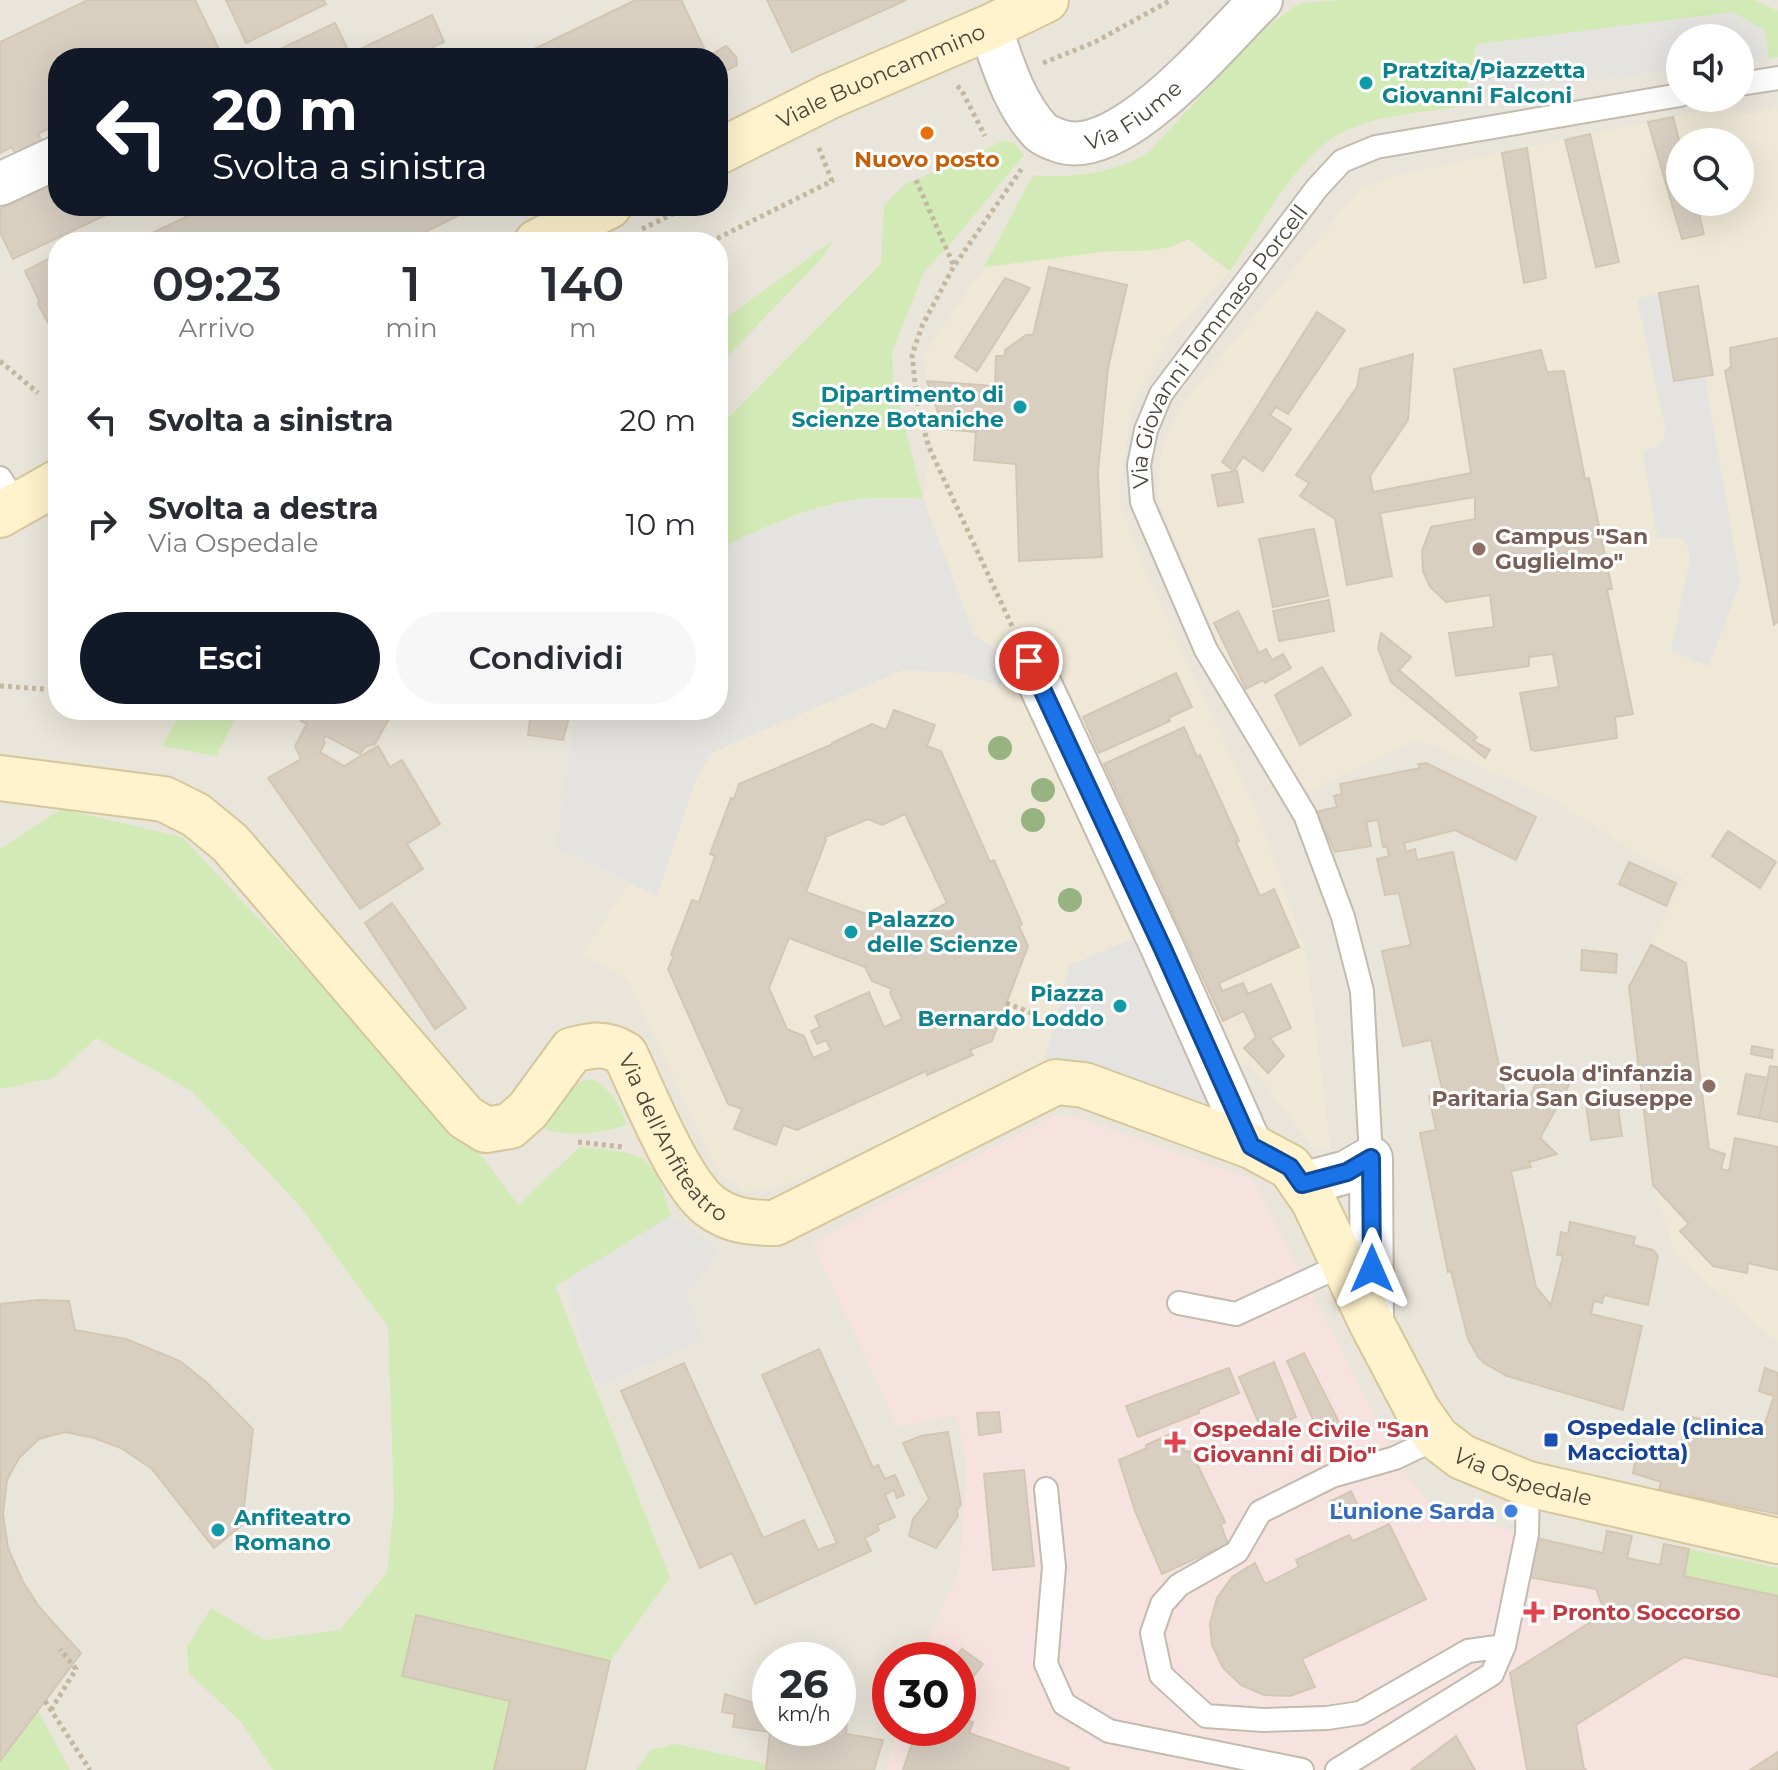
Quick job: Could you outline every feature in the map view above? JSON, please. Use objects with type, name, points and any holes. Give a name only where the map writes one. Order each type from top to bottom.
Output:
[{"type":"street","name":"Viale Buoncammino","points":[[728,147],[830,96],[1046,0]]},
{"type":"street","name":"Via Fiume","points":[[990,27],[1008,79],[1020,100],[1042,133],[1066,144],[1116,132],[1174,89],[1261,0]]},
{"type":"street","points":[[0,184],[48,162]]},
{"type":"street","points":[[574,232],[625,218]]},
{"type":"street","points":[[2,495],[48,484]]},
{"type":"street","points":[[1029,661],[1251,1146]]},
{"type":"street","name":"Via dell'Anfiteatro","points":[[0,778],[164,799],[196,815],[230,843],[465,1117],[486,1130],[510,1126],[528,1110],[572,1050],[597,1044],[610,1045],[625,1054],[685,1176],[709,1205],[736,1220],[750,1224],[775,1223],[1056,1082],[1084,1085],[1251,1146]]},
{"type":"street","name":"Via Ospedale","points":[[1251,1146],[1290,1167],[1313,1200],[1372,1324],[1418,1411],[1437,1438],[1462,1457],[1528,1484],[1778,1541]]},
{"type":"street","points":[[1302,1184],[1347,1172],[1371,1158]]},
{"type":"street","name":"Via Giovanni Tommaso Porcell","points":[[1371,1158],[1372,1324]]},
{"type":"lane","points":[[1754,82],[1778,78]]},
{"type":"lane","name":"Via Giovanni Tommaso Porcell","points":[[1371,1158],[1362,991],[1343,917],[1305,815],[1206,650],[1142,502],[1139,465],[1146,430],[1161,394],[1317,188],[1342,161],[1376,147],[1666,97]]},
{"type":"lane","points":[[1179,1303],[1236,1314],[1344,1264]]},
{"type":"lane","points":[[1437,1438],[1395,1458],[1332,1476],[1260,1512],[1237,1552],[1179,1585],[1162,1604],[1152,1633],[1161,1675],[1206,1716],[1263,1720],[1327,1718],[1360,1713],[1468,1651],[1504,1646]]},
{"type":"lane","points":[[1337,1770],[1492,1674],[1504,1646],[1527,1534],[1528,1484]]},
{"type":"lane","points":[[1046,1489],[1054,1567],[1046,1664],[1064,1704],[1109,1731],[1302,1770]]},
{"type":"path","points":[[1042,64],[1095,42],[1171,0]]},
{"type":"path","points":[[952,83],[961,89],[985,136]]},
{"type":"path","points":[[728,233],[832,181],[818,146]]},
{"type":"path","points":[[1027,163],[954,266],[922,326],[912,355],[917,401],[928,445],[1029,661]]},
{"type":"path","points":[[916,180],[954,266]]},
{"type":"path","points":[[0,361],[38,393]]},
{"type":"path","points":[[0,686],[48,689]]},
{"type":"path","points":[[1006,1003],[1049,1020]]},
{"type":"path","points":[[578,1142],[631,1148]]},
{"type":"path","points":[[51,1710],[76,1669],[60,1649]]},
{"type":"path","points":[[45,1701],[90,1770]]},
{"type":"shaded area","points":[[0,0],[1778,0],[1778,1770],[0,1770]]},
{"type":"shaded area","points":[[1733,12],[1753,24],[1666,24],[1666,71],[1467,95],[1477,44]]},
{"type":"shaded area","points":[[1754,24],[1765,31],[1769,59],[1754,61]]},
{"type":"shaded area","name":"Campus \"San Guglielmo\"","points":[[1776,106],[1778,1342],[1677,1258],[1653,1185],[1629,987],[1684,878],[1635,853],[1550,797],[1417,739],[1303,794],[1217,645],[1159,501],[1159,467],[1165,438],[1182,404],[1357,192],[1388,177],[1697,112],[1739,112],[1746,115]]},
{"type":"shaded area","points":[[1178,232],[1230,271],[1169,337],[1131,411],[1119,499],[1145,570],[1260,819],[1306,952],[1331,1152],[1313,1148],[1247,1061],[1211,1116],[1061,1064],[780,1187],[745,1191],[718,1173],[628,980],[583,954],[628,884],[556,848],[575,720],[728,720],[728,546],[860,499],[923,498],[931,442],[924,354],[984,267]]},
{"type":"shaded area","points":[[1659,293],[1674,381],[1705,376],[1740,582],[1709,666],[1671,651],[1689,564],[1689,549],[1684,541],[1675,537],[1658,539],[1642,452],[1660,445],[1665,427],[1637,299]]},
{"type":"shaded area","points":[[923,498],[974,635],[1010,660],[1000,687],[961,673],[903,670],[711,753],[695,782],[657,896],[556,848],[575,720],[728,720],[728,545],[809,512],[860,499]]},
{"type":"shaded area","points":[[1143,934],[1222,1098],[1211,1116],[1045,1058],[1070,965]]},
{"type":"shaded area","name":"Ospedale Civile \"San Giovanni di Dio\"","points":[[1054,1116],[1072,1116],[1250,1178],[1260,1192],[1400,1466],[1433,1507],[1536,1538],[1603,1553],[1632,1536],[1627,1558],[1659,1565],[1664,1544],[1689,1549],[1684,1576],[1778,1596],[1778,1770],[887,1770],[892,1746],[976,1746],[976,1642],[926,1642],[959,1573],[967,1462],[956,1415],[898,1427],[813,1244],[889,1200]]},
{"type":"shaded area","points":[[671,1216],[719,1249],[687,1296],[703,1340],[598,1386],[583,1347],[567,1279]]},
{"type":"green space","points":[[1340,0],[1754,0],[1778,11],[1778,57],[1767,59],[1765,31],[1754,31],[1754,24],[1666,24],[1666,35],[1477,44],[1462,106],[1381,119],[1336,136],[1321,147],[1291,179],[1230,271],[1188,239],[1157,249],[1102,252],[984,267],[1033,175],[1094,173],[1138,159],[1150,151],[1259,33],[1303,3]]},
{"type":"green space","points":[[1005,140],[1015,144],[1024,155],[925,270],[892,351],[893,379],[923,498],[860,499],[823,506],[728,545],[728,418],[881,264],[884,205],[904,185]]},
{"type":"green space","points":[[835,239],[821,259],[728,356],[728,317]]},
{"type":"green space","points":[[176,720],[235,720],[216,756],[162,746]]},
{"type":"green space","points":[[62,809],[182,837],[484,1159],[518,1205],[580,1147],[639,1157],[653,1168],[659,1178],[671,1216],[555,1286],[670,1577],[610,1661],[402,1676],[510,1701],[494,1770],[273,1770],[241,1722],[189,1673],[187,1647],[211,1608],[265,1640],[340,1630],[387,1573],[394,1504],[388,1327],[299,1205],[192,1091],[96,1038],[53,1078],[0,1089],[0,849]]},
{"type":"green space","points":[[592,1079],[614,1098],[626,1125],[585,1133],[544,1129],[562,1096],[575,1085]]},
{"type":"green space","points":[[1689,1549],[1778,1568],[1778,1596],[1684,1576]]},
{"type":"green space","points":[[38,1711],[70,1770],[0,1770],[0,1761]]},
{"type":"green space","points":[[676,1744],[794,1770],[636,1770],[651,1750]]},
{"type":"building","points":[[88,0],[195,0],[218,47],[48,48],[48,129],[38,134],[44,144],[17,158],[12,147],[0,153],[0,42]]},
{"type":"building","points":[[226,0],[324,0],[326,4],[246,43]]},
{"type":"building","points":[[636,0],[681,0],[704,48],[537,48]]},
{"type":"building","points":[[636,0],[681,0],[704,48],[537,48]]},
{"type":"building","points":[[767,0],[906,0],[792,52]]},
{"type":"building","points":[[432,15],[444,42],[431,48],[363,48]]},
{"type":"building","points":[[432,15],[444,42],[431,48],[363,48]]},
{"type":"building","points":[[335,23],[347,48],[283,48]]},
{"type":"building","points":[[335,23],[347,48],[283,48]]},
{"type":"building","points":[[728,48],[736,57],[737,65],[728,70]]},
{"type":"building","points":[[728,48],[736,57],[737,65],[728,70]]},
{"type":"building","points":[[1673,117],[1676,128],[1666,128],[1666,184],[1648,122]]},
{"type":"building","points":[[1590,134],[1619,262],[1596,267],[1565,140]]},
{"type":"building","points":[[1527,148],[1546,278],[1524,283],[1502,153]]},
{"type":"building","points":[[48,186],[48,216],[104,216],[70,232],[48,232],[48,242],[13,259],[0,232],[0,209]]},
{"type":"building","points":[[188,216],[457,216],[425,232],[155,232]]},
{"type":"building","points":[[188,216],[457,216],[425,232],[155,232]]},
{"type":"building","points":[[1675,216],[1700,216],[1704,234],[1682,239]]},
{"type":"building","points":[[48,259],[48,322],[38,304],[25,271]]},
{"type":"building","name":"Dipartimento di Scienze Botaniche","points":[[1049,267],[1127,285],[1108,368],[1098,472],[1102,557],[1019,561],[1016,464],[974,460],[976,432],[944,429],[927,381],[995,386],[996,356],[1005,356],[1005,350],[1026,335],[1033,335]]},
{"type":"building","points":[[1005,278],[1030,288],[977,371],[955,357]]},
{"type":"building","points":[[1698,286],[1713,375],[1674,381],[1659,293]]},
{"type":"building","points":[[1317,312],[1345,330],[1288,414],[1276,407],[1270,415],[1291,429],[1263,471],[1243,457],[1234,471],[1222,462]]},
{"type":"building","points":[[1778,338],[1778,621],[1774,625],[1725,371],[1731,367],[1730,348]]},
{"type":"building","points":[[1541,350],[1547,372],[1564,371],[1585,479],[1589,478],[1612,589],[1607,589],[1633,714],[1615,717],[1617,738],[1535,751],[1531,749],[1520,693],[1559,687],[1553,654],[1529,657],[1529,666],[1456,676],[1449,633],[1494,627],[1490,595],[1446,602],[1430,587],[1423,571],[1422,551],[1431,527],[1475,519],[1475,497],[1380,513],[1392,576],[1347,585],[1335,519],[1300,496],[1309,483],[1296,475],[1357,387],[1360,369],[1413,354],[1408,420],[1370,476],[1373,492],[1471,473],[1454,369]]},
{"type":"building","points":[[1237,471],[1243,502],[1218,506],[1212,475]]},
{"type":"building","points":[[1314,529],[1328,596],[1273,607],[1259,539]]},
{"type":"building","points":[[1329,600],[1334,631],[1279,641],[1273,611]]},
{"type":"building","points":[[1238,611],[1259,653],[1266,649],[1272,660],[1283,654],[1291,668],[1265,683],[1263,680],[1246,689],[1214,623]]},
{"type":"building","points":[[1381,633],[1411,657],[1399,670],[1477,737],[1473,741],[1490,750],[1485,758],[1391,682],[1378,648]]},
{"type":"building","points":[[1322,667],[1351,715],[1300,745],[1275,695]]},
{"type":"building","points":[[1176,673],[1192,707],[1168,718],[1170,721],[1099,753],[1083,717]]},
{"type":"building","name":"Palazzo delle Scienze","points":[[894,710],[935,725],[927,746],[941,751],[990,862],[994,860],[1022,924],[1019,926],[1028,946],[992,1041],[970,1050],[973,1055],[927,1075],[926,1071],[797,1130],[783,1125],[776,1145],[734,1129],[742,1109],[728,1104],[668,969],[674,956],[671,955],[692,900],[699,902],[715,856],[710,854],[739,784],[872,724],[886,730]],"holes":[[[905,814],[947,903],[919,918],[898,912],[883,920],[806,892],[825,837],[868,819],[882,825]],[[789,938],[865,967],[872,981],[892,989],[890,993],[902,1019],[884,1027],[869,992],[815,1016],[820,1027],[811,1031],[817,1044],[826,1040],[831,1050],[813,1058],[804,1036],[787,1029],[769,988]]]},
{"type":"building","points":[[388,720],[375,744],[365,747],[360,754],[326,736],[320,752],[344,766],[378,746],[390,767],[402,760],[440,824],[407,844],[423,869],[360,909],[268,778],[301,759],[295,746],[307,724],[301,721]]},
{"type":"building","points":[[530,720],[568,720],[563,740],[528,735]]},
{"type":"building","points":[[1184,727],[1239,841],[1236,842],[1260,896],[1274,889],[1299,947],[1219,983],[1222,991],[1243,983],[1248,994],[1271,984],[1291,1028],[1270,1038],[1284,1056],[1268,1073],[1244,1048],[1256,1037],[1244,1011],[1223,1021],[1104,764]]},
{"type":"building","points":[[1426,763],[1536,817],[1516,860],[1455,830],[1404,843],[1406,852],[1415,849],[1417,860],[1453,852],[1507,1103],[1516,1101],[1519,1096],[1528,1101],[1537,1081],[1544,1086],[1557,1064],[1575,1074],[1540,1138],[1557,1154],[1529,1162],[1531,1167],[1511,1171],[1536,1287],[1551,1305],[1563,1256],[1557,1255],[1561,1232],[1568,1234],[1570,1222],[1635,1237],[1633,1245],[1653,1250],[1658,1256],[1648,1305],[1604,1295],[1602,1303],[1594,1301],[1591,1314],[1642,1326],[1623,1410],[1507,1376],[1484,1363],[1468,1339],[1451,1271],[1448,1272],[1420,1133],[1436,1130],[1429,1096],[1443,1093],[1431,1040],[1403,1046],[1382,951],[1411,945],[1399,893],[1385,895],[1377,859],[1389,856],[1387,846],[1383,847],[1378,820],[1366,822],[1371,846],[1335,852],[1316,812],[1337,807],[1334,796],[1342,794],[1340,784],[1420,768],[1418,764]]},
{"type":"building","points":[[1728,831],[1776,862],[1760,888],[1712,856]]},
{"type":"building","points":[[1629,862],[1676,883],[1666,906],[1619,884]]},
{"type":"building","points":[[392,903],[466,1008],[435,1029],[365,923]]},
{"type":"building","points":[[1651,945],[1686,963],[1709,1149],[1725,1154],[1721,1169],[1729,1171],[1735,1138],[1778,1147],[1778,1270],[1748,1263],[1747,1273],[1713,1266],[1680,1231],[1689,1224],[1653,1185],[1629,987]]},
{"type":"building","points":[[1582,950],[1617,954],[1616,973],[1581,970]]},
{"type":"building","points":[[1752,1046],[1773,1050],[1772,1058],[1751,1054]]},
{"type":"building","points":[[1770,1066],[1778,1067],[1778,1122],[1759,1118]]},
{"type":"building","points":[[1746,1074],[1768,1078],[1759,1118],[1738,1114]]},
{"type":"building","points":[[1616,1093],[1622,1136],[1591,1140],[1585,1097]]},
{"type":"building","name":"Anfiteatro Romano","points":[[69,1301],[75,1330],[126,1339],[180,1361],[253,1429],[242,1525],[214,1548],[152,1469],[121,1448],[65,1432],[39,1439],[19,1458],[7,1480],[3,1514],[8,1548],[23,1582],[40,1608],[81,1653],[0,1761],[0,1304]]},
{"type":"building","points":[[819,1349],[873,1468],[878,1465],[885,1479],[895,1475],[904,1495],[897,1498],[894,1490],[885,1495],[895,1517],[877,1525],[879,1530],[865,1538],[871,1551],[755,1604],[732,1553],[700,1568],[621,1391],[684,1363],[763,1538],[804,1520],[818,1550],[837,1543],[762,1375]]},
{"type":"building","points":[[1304,1353],[1342,1428],[1321,1438],[1287,1361]]},
{"type":"building","points":[[1274,1362],[1296,1417],[1262,1431],[1239,1377]]},
{"type":"building","points":[[1229,1368],[1239,1393],[1138,1437],[1126,1406]]},
{"type":"building","points":[[1765,1368],[1778,1373],[1778,1514],[1659,1490],[1661,1482],[1633,1473],[1637,1453],[1650,1456],[1651,1447],[1679,1452],[1687,1416],[1762,1432],[1774,1396],[1759,1391]]},
{"type":"building","points":[[999,1412],[1001,1432],[979,1435],[977,1413]]},
{"type":"building","points":[[1176,1431],[1185,1452],[1191,1451],[1225,1522],[1221,1525],[1228,1544],[1162,1574],[1135,1511],[1119,1460]]},
{"type":"building","points":[[948,1432],[961,1504],[957,1510],[958,1516],[936,1548],[909,1536],[913,1519],[929,1499],[903,1443],[921,1436]]},
{"type":"building","points":[[1024,1470],[1034,1566],[993,1570],[984,1474]]},
{"type":"building","points":[[1351,1491],[1361,1512],[1339,1522],[1329,1502]]},
{"type":"building","points":[[1389,1524],[1426,1599],[1302,1659],[1315,1687],[1290,1696],[1264,1695],[1241,1685],[1223,1668],[1212,1645],[1210,1623],[1217,1598],[1232,1577],[1255,1563],[1265,1584],[1299,1567],[1296,1560],[1349,1535],[1353,1541]]},
{"type":"building","points":[[1607,1531],[1632,1536],[1627,1558],[1660,1565],[1664,1544],[1689,1549],[1684,1576],[1778,1596],[1778,1677],[1684,1657],[1576,1725],[1584,1769],[1587,1770],[1527,1770],[1510,1673],[1605,1613],[1596,1589],[1528,1577],[1536,1538],[1603,1553]]},
{"type":"building","points":[[416,1615],[610,1661],[585,1770],[494,1770],[510,1701],[402,1676]]},
{"type":"building","points":[[976,1659],[983,1664],[976,1673]]},
{"type":"building","points":[[725,1694],[752,1702],[752,1730],[733,1727],[735,1714],[722,1712]]},
{"type":"building","points":[[976,1735],[1069,1768],[1068,1770],[903,1770],[911,1746],[976,1746]]},
{"type":"building","points":[[856,1736],[872,1738],[872,1746],[881,1746],[874,1770],[766,1770],[769,1746],[856,1746]]},
{"type":"building","points":[[1456,1736],[1475,1770],[1411,1770]]},
{"type":"building","points":[[1778,1752],[1778,1770],[1750,1770]]},
{"type":"place","name":"Pratzita/Piazzetta Giovanni Falconi","points":[[1366,83]]},
{"type":"place","name":"Nuovo posto","points":[[927,133]]},
{"type":"place","name":"Dipartimento di Scienze Botaniche","points":[[1020,407]]},
{"type":"place","name":"Campus \"San Guglielmo\"","points":[[1479,549]]},
{"type":"place","name":"Palazzo delle Scienze","points":[[851,932]]},
{"type":"place","name":"Piazza Bernardo Loddo","points":[[1120,1006]]},
{"type":"place","name":"Scuola d'infanzia Paritaria San Giuseppe","points":[[1709,1086]]},
{"type":"place","name":"Ospedale (clinica Macciotta)","points":[[1551,1440]]},
{"type":"place","name":"Ospedale Civile \"San Giovanni di Dio\"","points":[[1175,1442]]},
{"type":"place","name":"Ľunione Sarda","points":[[1511,1511]]},
{"type":"place","name":"Anfiteatro Romano","points":[[218,1530]]},
{"type":"place","name":"Pronto Soccorso","points":[[1534,1612]]},
{"type":"route","points":[[1029,661],[1251,1146],[1290,1167],[1302,1184],[1347,1172],[1371,1158],[1372,1269]]}]
